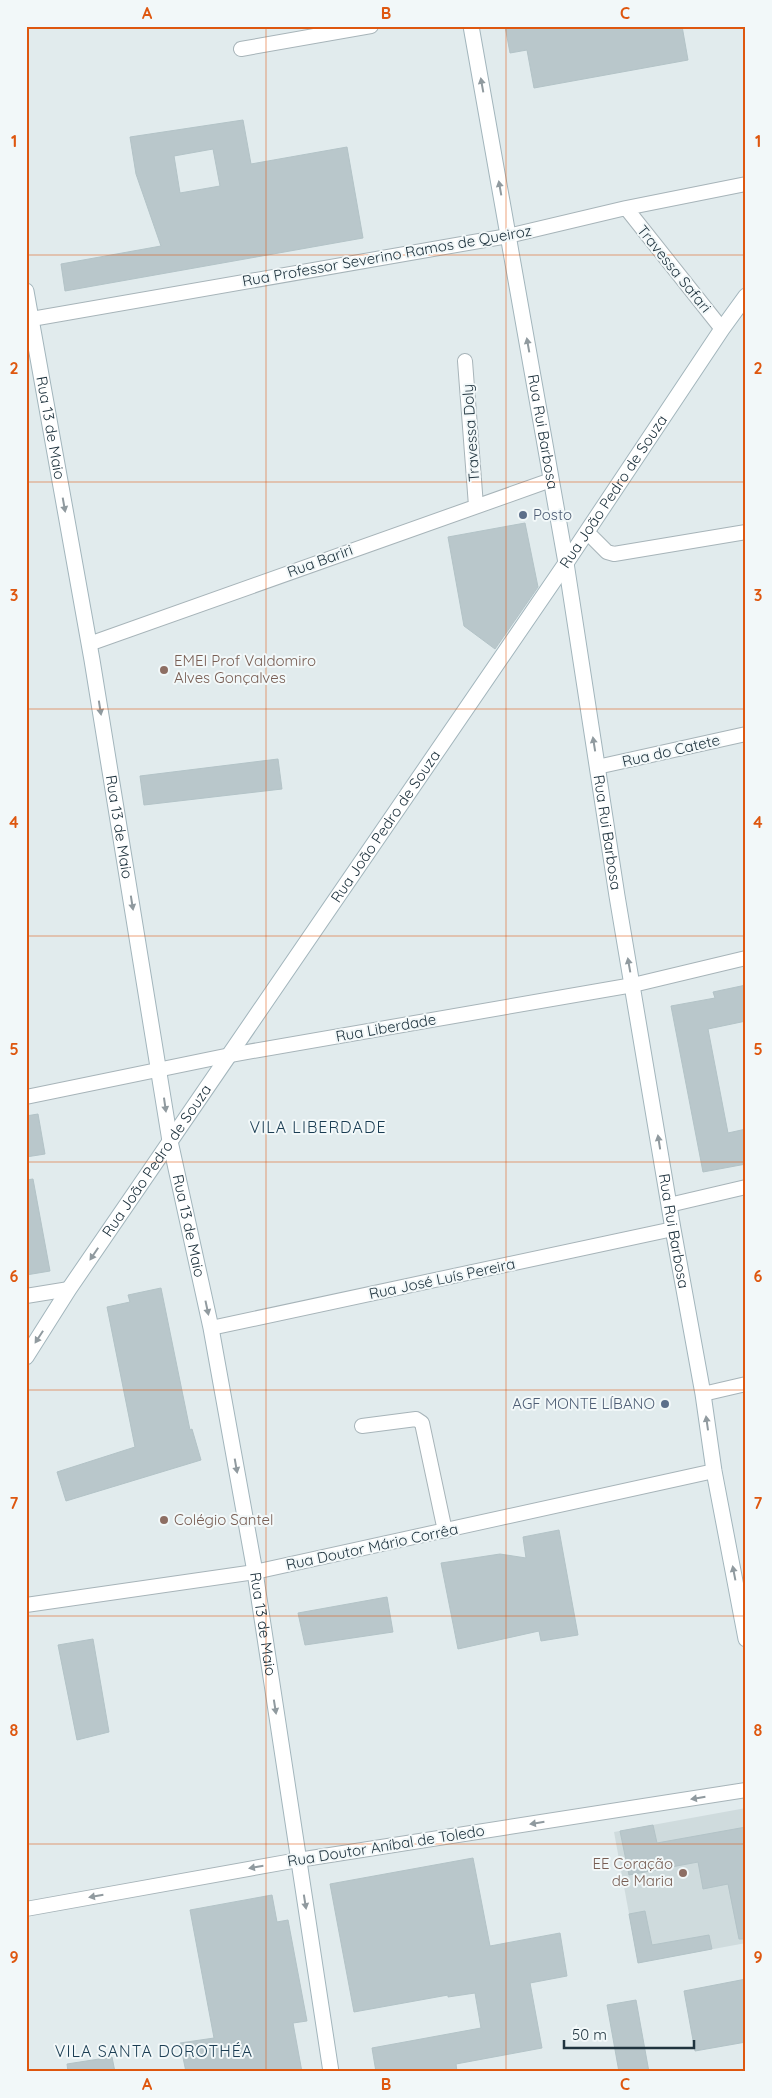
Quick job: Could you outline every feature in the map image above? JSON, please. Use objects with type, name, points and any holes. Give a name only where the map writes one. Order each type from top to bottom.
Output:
[{"type":"main road","name":"Rua Rui Barbosa","points":[[471,26],[566,563],[597,767],[673,1229],[703,1394],[714,1471],[743,1609],[746,1639]]},
{"type":"main road","name":"Rua 13 de Maio","points":[[26,291],[29,320],[89,644],[170,1141],[211,1328],[254,1572],[332,2072]]},
{"type":"main road","name":"Rua João Pedro de Souza","points":[[26,1357],[170,1141],[566,563],[746,296]]},
{"type":"street","points":[[241,49],[371,26]]},
{"type":"street","name":"Rua Professor Severino Ramos de Queiroz","points":[[29,320],[508,236],[626,208],[746,184]]},
{"type":"street","name":"Travessa Safari","points":[[626,208],[722,329]]},
{"type":"street","name":"Travessa Doly","points":[[465,361],[476,506]]},
{"type":"street","name":"Rua Bariri","points":[[89,644],[551,480]]},
{"type":"street","points":[[587,532],[607,552],[614,554],[746,532]]},
{"type":"street","name":"Rua do Catete","points":[[597,767],[746,734]]},
{"type":"street","name":"Rua Liberdade","points":[[26,1097],[159,1068],[633,985],[746,958]]},
{"type":"street","points":[[669,1205],[746,1187]]},
{"type":"street","name":"Rua José Luís Pereira","points":[[211,1328],[673,1229]]},
{"type":"street","points":[[26,1296],[70,1289]]},
{"type":"street","points":[[703,1394],[746,1384]]},
{"type":"street","points":[[362,1426],[416,1419],[422,1423],[445,1530]]},
{"type":"street","name":"Rua Doutor Mário Corrêa","points":[[26,1605],[254,1572],[714,1471]]},
{"type":"street","name":"Rua Doutor Aníbal de Toledo","points":[[26,1908],[298,1860],[746,1790]]},
{"type":"shaded area","name":"EE Coração de Maria","points":[[746,1808],[746,1943],[638,1963],[614,1832]]},
{"type":"building","points":[[505,26],[682,26],[688,60],[534,88],[527,50],[510,53]]},
{"type":"building","points":[[243,120],[251,164],[347,147],[363,238],[65,291],[61,264],[161,246],[136,174],[130,137]],"holes":[[[213,149],[220,186],[180,193],[174,156]]]},
{"type":"building","points":[[525,523],[538,587],[495,649],[464,626],[448,537]]},
{"type":"building","points":[[278,759],[282,789],[144,805],[140,776]]},
{"type":"building","points":[[746,985],[746,1021],[708,1029],[728,1133],[746,1129],[746,1164],[703,1172],[671,1006],[715,998],[713,992]]},
{"type":"building","points":[[38,1114],[45,1154],[26,1157],[26,1116]]},
{"type":"building","points":[[33,1179],[50,1271],[26,1275],[26,1180]]},
{"type":"building","points":[[161,1288],[190,1430],[192,1429],[201,1460],[66,1501],[57,1472],[135,1447],[107,1307],[130,1302],[128,1295]]},
{"type":"building","points":[[559,1530],[578,1635],[541,1641],[539,1631],[458,1649],[441,1563],[500,1554],[526,1558],[523,1537]]},
{"type":"building","points":[[387,1597],[393,1632],[305,1645],[298,1613]]},
{"type":"building","points":[[93,1639],[109,1732],[77,1740],[58,1645]]},
{"type":"building","points":[[653,1825],[657,1843],[746,1827],[746,1939],[739,1939],[728,1884],[703,1889],[698,1862],[629,1875],[620,1831]]},
{"type":"building","points":[[473,1858],[490,1946],[560,1933],[567,1976],[530,1983],[542,2048],[456,2064],[457,2072],[376,2072],[372,2048],[481,2028],[475,1993],[448,1997],[448,1995],[354,2012],[330,1884]]},
{"type":"building","points":[[272,1895],[277,1922],[288,1920],[307,2021],[293,2023],[302,2072],[186,2072],[180,2043],[214,2038],[190,1910]]},
{"type":"building","points":[[645,1911],[652,1945],[709,1935],[712,1949],[638,1963],[629,1914]]},
{"type":"building","points":[[746,1979],[746,2042],[695,2051],[684,1991]]},
{"type":"building","points":[[636,2000],[649,2072],[619,2072],[607,2005]]},
{"type":"building","points":[[112,2057],[115,2072],[68,2072],[67,2064]]},
{"type":"place","name":"Posto","points":[[523,515]]},
{"type":"place","name":"EMEI Prof Valdomiro Alves Gonçalves","points":[[164,670]]},
{"type":"place","name":"AGF MONTE LÍBANO","points":[[665,1404]]},
{"type":"place","name":"Colégio Santel","points":[[164,1520]]},
{"type":"place","name":"EE Coração de Maria","points":[[683,1873]]},
{"type":"district","name":"VILA LIBERDADE","points":[[318,1127]]},
{"type":"district","name":"VILA SANTA DOROTHÉA","points":[[154,2051]]}]
